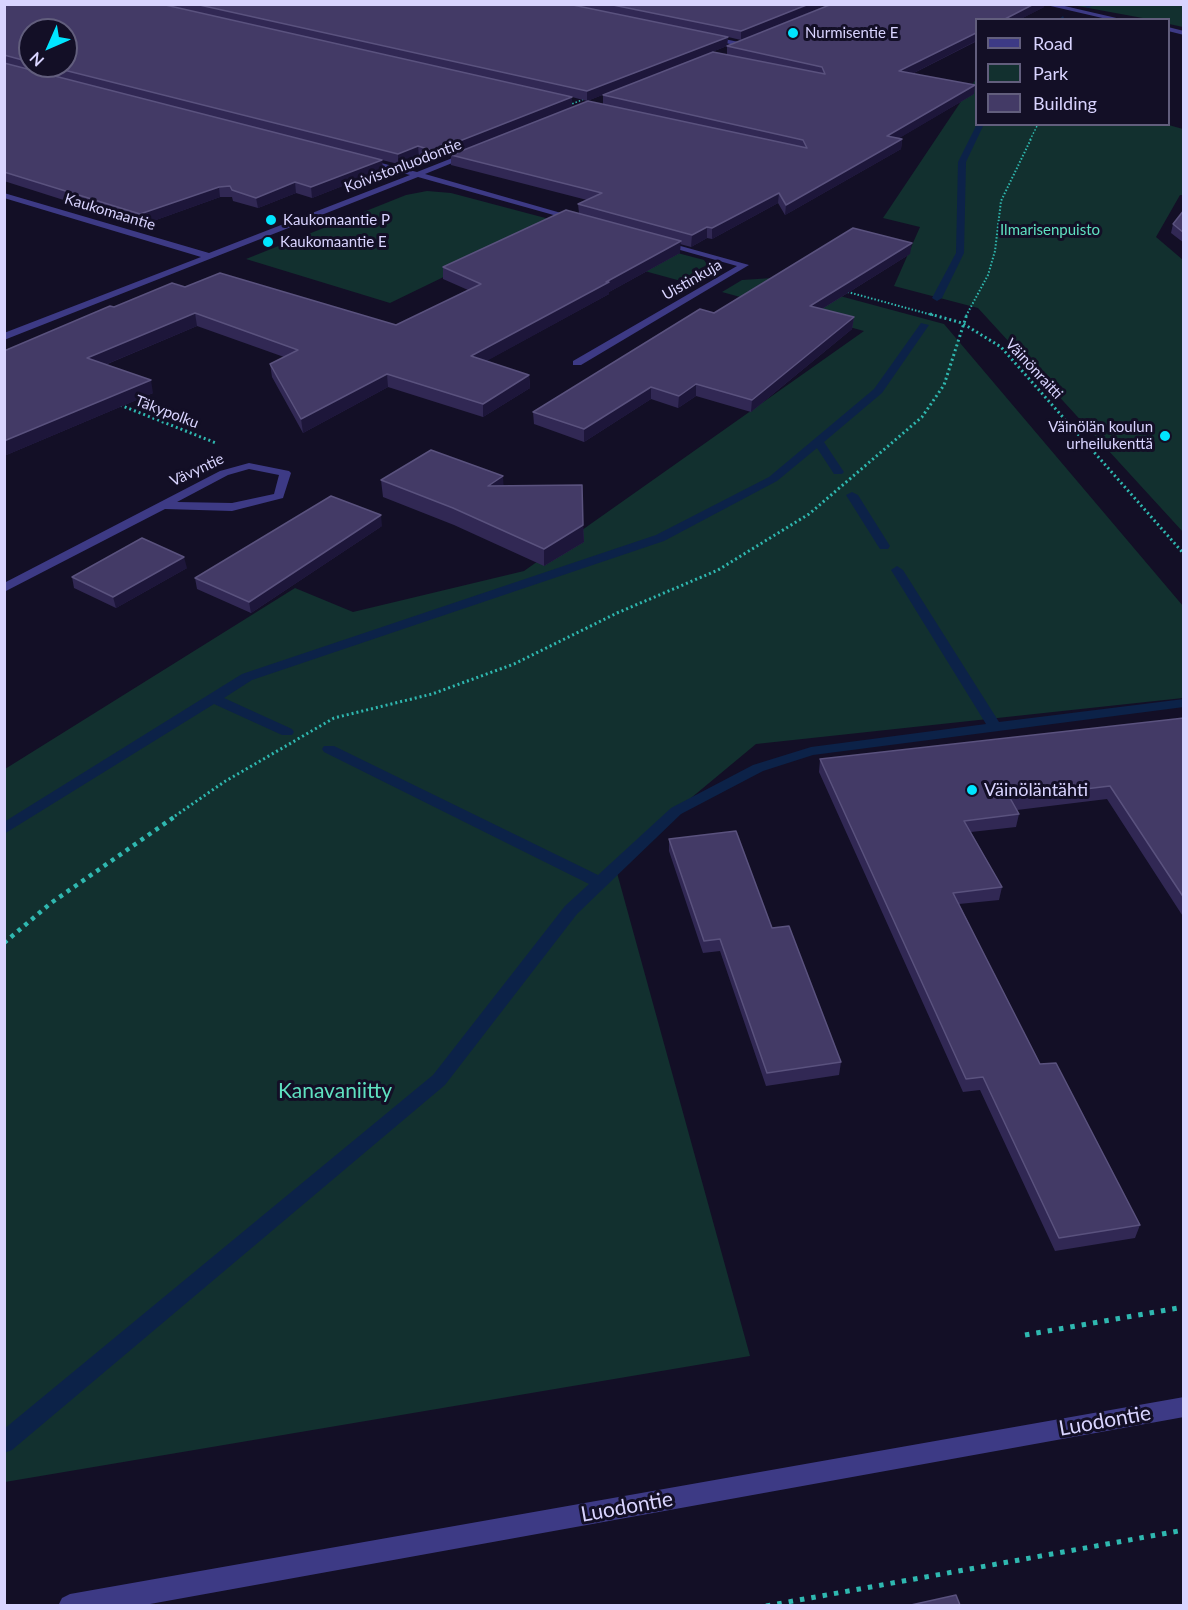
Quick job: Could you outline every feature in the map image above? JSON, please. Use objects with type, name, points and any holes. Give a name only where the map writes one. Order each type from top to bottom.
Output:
[{"type":"street","points":[[1045,4],[1112,18]]},
{"type":"street","points":[[696,35],[744,45]]},
{"type":"street","points":[[724,53],[756,40]]},
{"type":"street","name":"Koivistonluodontie","points":[[4,337],[472,153]]},
{"type":"street","points":[[355,158],[587,221]]},
{"type":"street","name":"Kaukomaantie","points":[[4,195],[208,256]]},
{"type":"street","name":"Uistinkuja","points":[[578,363],[744,265],[654,240]]},
{"type":"street","name":"Vävyntie","points":[[4,588],[162,505],[224,473],[249,466],[285,473],[279,496],[232,507],[162,505]]},
{"type":"street","name":"Luodontie","points":[[70,1605],[1184,1407]]},
{"type":"path","points":[[4,943],[51,903],[224,782],[334,718],[432,694],[514,664],[617,613],[718,570],[808,514],[922,417],[944,385],[962,323],[988,275],[995,251],[1001,201],[1037,126]]},
{"type":"path","name":"Väinönraitti","points":[[843,291],[962,323],[1001,347],[1184,554]]},
{"type":"path","name":"Täkypolku","points":[[116,404],[228,447],[249,466]]},
{"type":"path","points":[[1025,1335],[1184,1307]]},
{"type":"path","points":[[766,1605],[1184,1530]]},
{"type":"green space","points":[[1072,5],[1183,5],[1183,27],[1170,24],[1170,18],[1143,18]]},
{"type":"green space","name":"Ilmarisenpuisto","points":[[975,80],[975,126],[1170,125],[1183,129],[1183,195],[1180,195],[1156,237],[1183,260],[1183,532],[978,308],[894,286],[920,227],[883,218]]},
{"type":"green space","points":[[427,191],[451,193],[704,260],[712,272],[692,284],[524,238],[390,303],[246,259],[406,195]]},
{"type":"green space","name":"Kanavaniitty","points":[[773,278],[944,324],[1183,606],[1183,698],[756,744],[614,862],[750,1356],[5,1482],[5,769],[295,588],[353,612],[524,571],[864,331],[722,292],[742,280]]},
{"type":"building","points":[[4,4],[161,4],[572,97],[434,151],[418,146],[398,154],[78,74],[78,18],[18,18],[18,59],[4,55]]},
{"type":"building","points":[[195,4],[568,4],[728,37],[587,91]]},
{"type":"building","points":[[608,4],[809,4],[741,31]]},
{"type":"building","points":[[832,4],[1034,4],[1007,18],[975,18],[975,33],[899,71],[975,85],[887,136],[902,139],[786,205],[779,193],[712,228],[707,227],[692,235],[578,204],[602,193],[451,155],[588,101],[807,148],[803,140],[603,95],[713,52],[825,74],[822,67],[727,46]]},
{"type":"building","points":[[4,63],[18,67],[18,78],[62,78],[382,160],[311,187],[295,182],[256,198],[232,190],[230,186],[219,187],[140,214],[4,172]]},
{"type":"building","points":[[566,210],[681,241],[471,356],[529,375],[483,404],[387,374],[301,419],[270,364],[298,350],[195,313],[87,358],[151,380],[4,441],[4,351],[110,306],[114,307],[172,283],[185,287],[220,273],[396,325],[481,284],[443,267]]},
{"type":"building","points":[[1184,210],[1184,233],[1173,224]]},
{"type":"building","points":[[853,228],[912,243],[810,306],[854,317],[752,400],[696,384],[679,396],[651,387],[584,429],[533,412],[700,309],[714,313]]},
{"type":"building","points":[[431,450],[503,476],[488,486],[582,485],[583,525],[544,549],[453,508],[381,480]]},
{"type":"building","points":[[331,496],[381,515],[249,602],[195,578]]},
{"type":"building","points":[[142,538],[184,557],[113,597],[72,577]]},
{"type":"building","points":[[1184,718],[1184,898],[1110,786],[1010,798],[1019,814],[964,821],[1002,887],[953,893],[1040,1064],[1056,1063],[1140,1225],[1059,1238],[983,1077],[966,1079],[820,759]]},
{"type":"building","points":[[736,831],[772,928],[789,926],[841,1062],[767,1073],[720,939],[704,941],[669,839]]},
{"type":"building","points":[[956,1595],[960,1605],[911,1605]]},
{"type":"waterway","points":[[1088,6],[1093,4]]},
{"type":"waterway","points":[[937,298],[960,253],[962,162],[980,126]]},
{"type":"waterway","points":[[818,441],[878,391],[924,325]]},
{"type":"waterway","points":[[213,698],[247,677],[660,538],[773,479],[818,441]]},
{"type":"waterway","points":[[818,441],[838,472]]},
{"type":"waterway","points":[[852,495],[884,546]]},
{"type":"waterway","points":[[897,570],[995,727]]},
{"type":"waterway","points":[[4,829],[213,698]]},
{"type":"waterway","points":[[213,698],[287,732]]},
{"type":"waterway","points":[[600,883],[676,811],[758,768],[811,751],[1184,703]]},
{"type":"waterway","points":[[329,749],[600,883]]},
{"type":"waterway","points":[[4,1443],[439,1080],[571,910],[600,883]]},
{"type":"place","name":"Nurmisentie E","points":[[793,33]]},
{"type":"place","name":"Kaukomaantie P","points":[[271,220]]},
{"type":"place","name":"Kaukomaantie E","points":[[268,242]]},
{"type":"place","name":"Väinölän koulun urheilukenttä","points":[[1165,436]]},
{"type":"place","name":"Väinöläntähti","points":[[972,790]]}]
